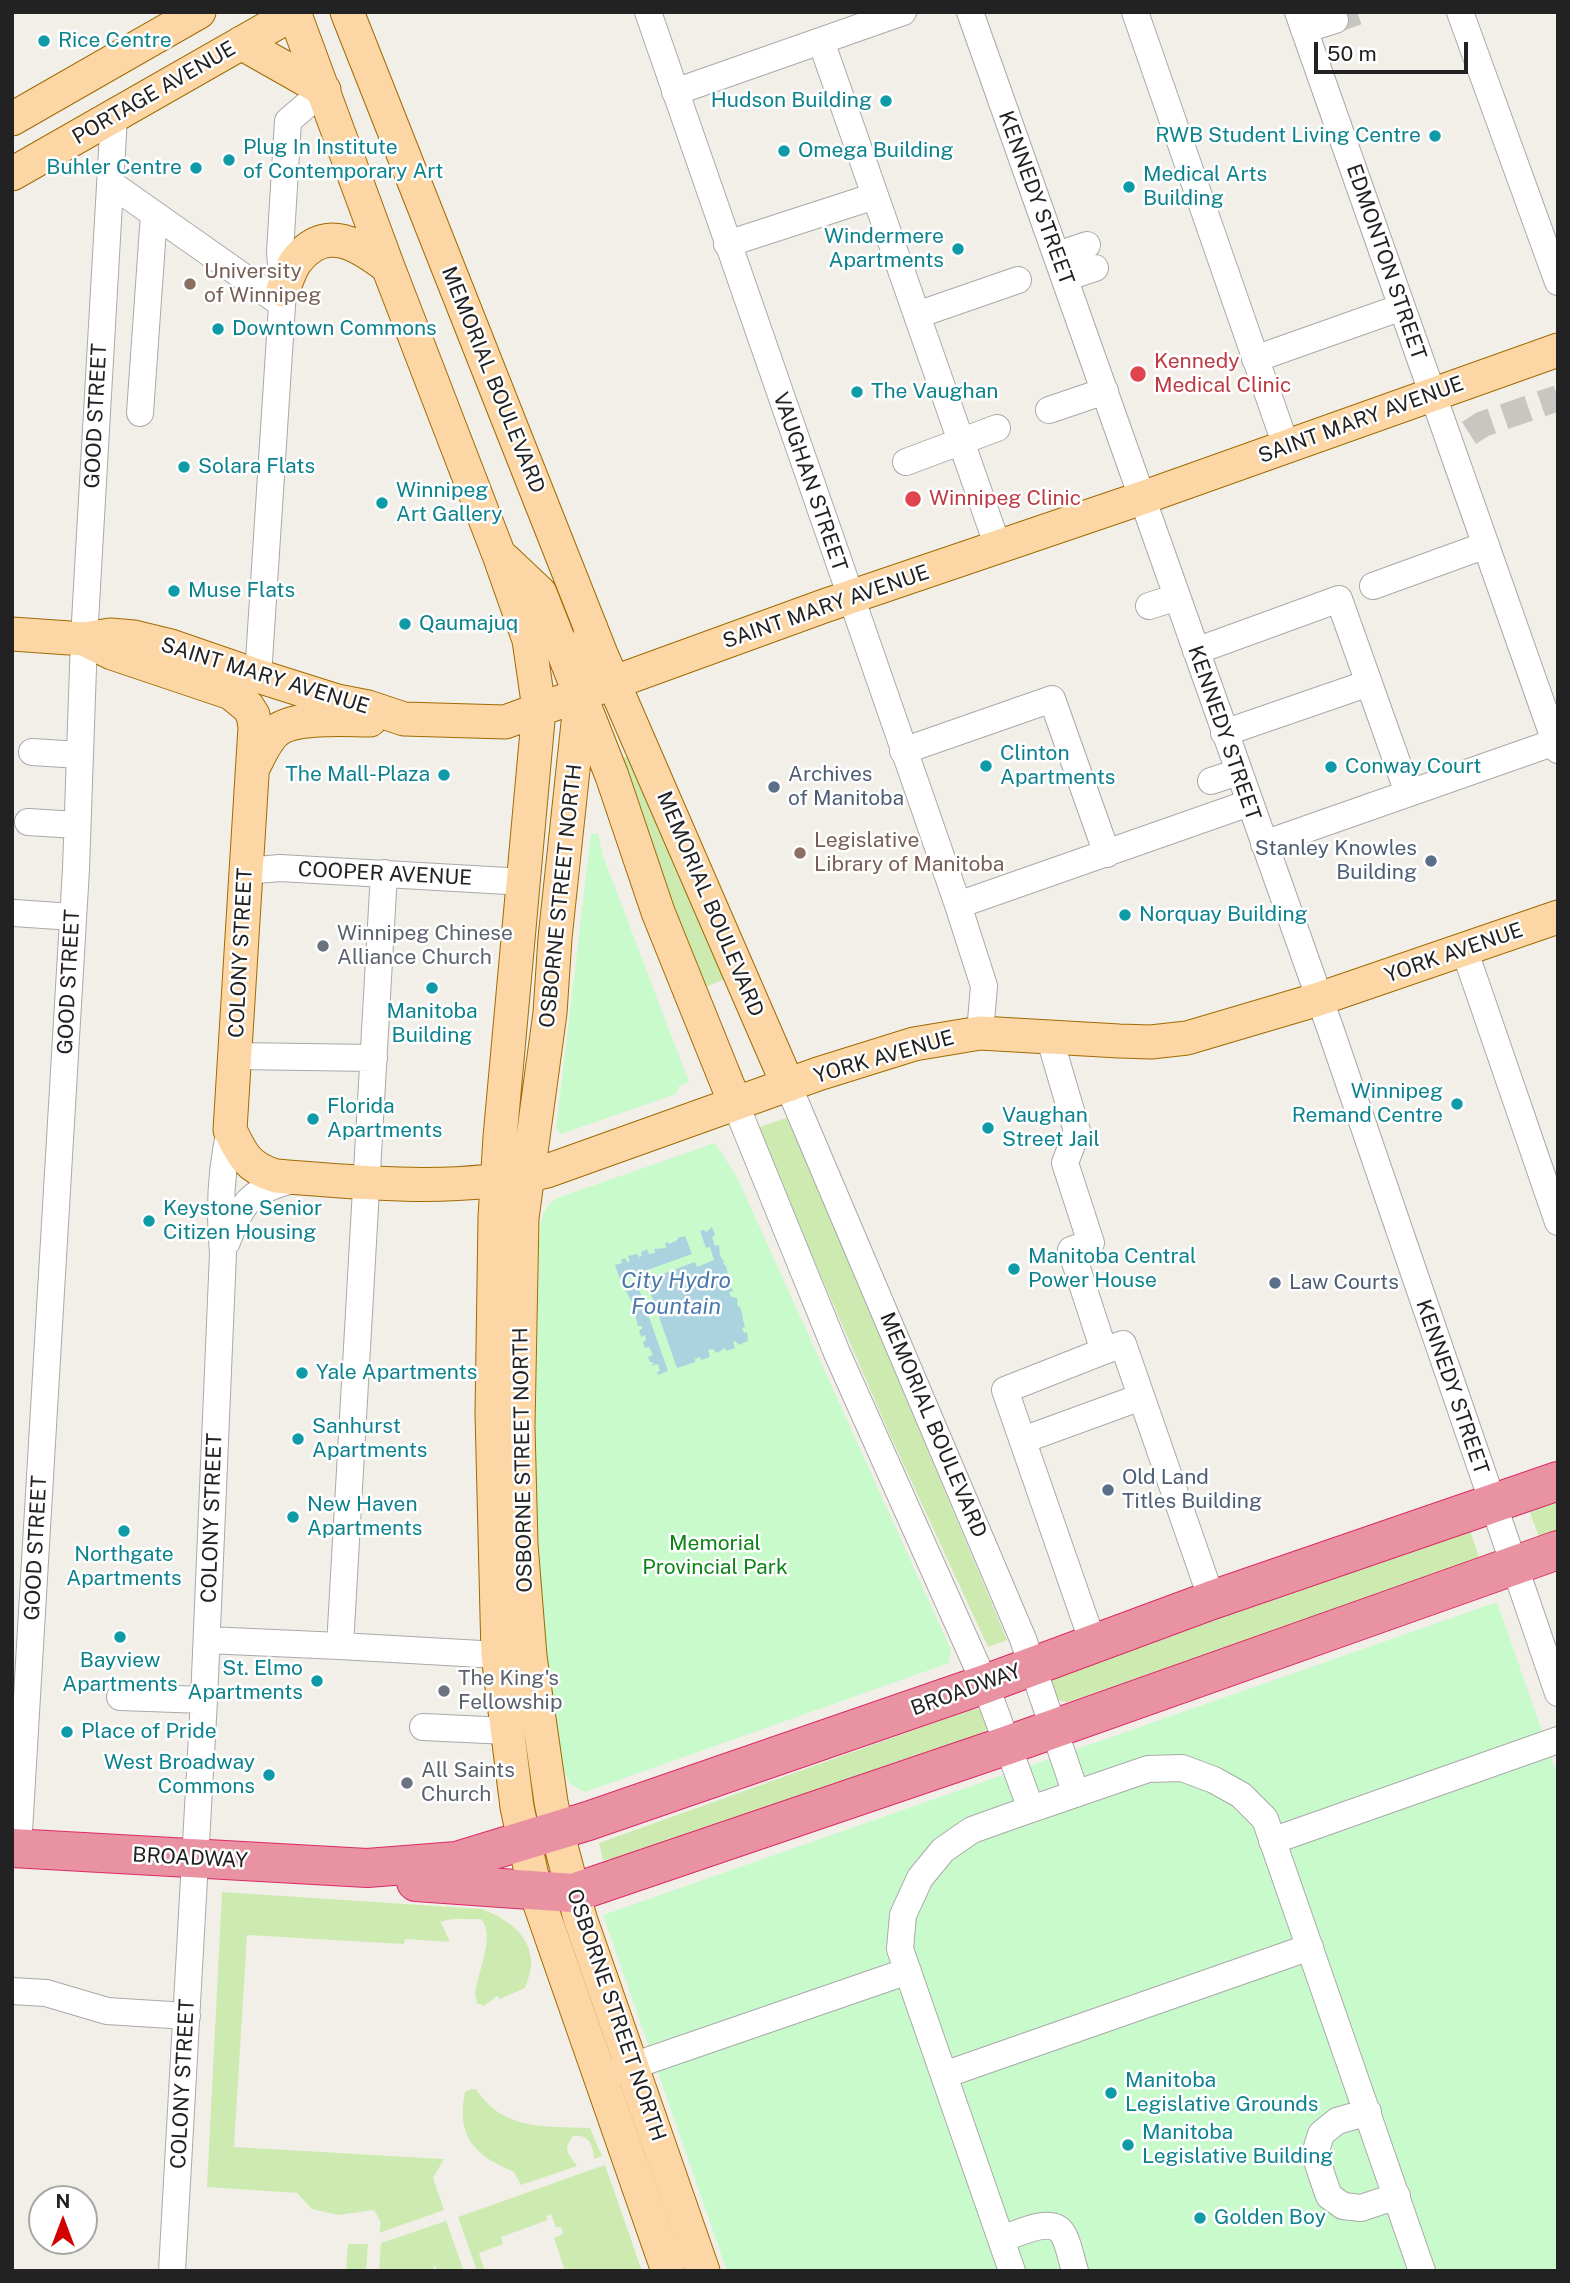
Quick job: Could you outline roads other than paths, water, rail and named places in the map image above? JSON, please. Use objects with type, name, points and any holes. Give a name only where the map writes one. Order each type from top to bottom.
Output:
[{"type":"highway","name":"BROADWAY","points":[[15,1848],[367,1868],[457,1861],[540,1837],[985,1684],[1212,1600],[1558,1482]]},
{"type":"highway","name":"BROADWAY","points":[[367,1868],[405,1881],[573,1893],[1008,1745],[1558,1550]]},
{"type":"main road","points":[[12,119],[199,12]]},
{"type":"main road","name":"MEMORIAL BOULEVARD","points":[[347,12],[613,683],[788,1085]]},
{"type":"main road","name":"MEMORIAL BOULEVARD","points":[[295,13],[529,640],[539,709]]},
{"type":"main road","name":"PORTAGE AVENUE","points":[[12,174],[295,13]]},
{"type":"main road","points":[[241,43],[324,90]]},
{"type":"main road","points":[[345,149],[405,157]]},
{"type":"main road","points":[[283,297],[296,261],[315,245],[325,242],[335,240],[356,244],[388,267]]},
{"type":"main road","name":"SAINT MARY AVENUE","points":[[12,634],[83,639],[110,635],[134,637],[171,646],[337,701],[368,707],[404,719],[505,722],[850,597],[1142,498],[1558,350]]},
{"type":"main road","name":"MEMORIAL BOULEVARD","points":[[499,555],[540,593],[626,814],[658,912],[735,1104]]},
{"type":"main road","name":"OSBORNE STREET NORTH","points":[[512,1179],[550,1013],[555,938],[581,695],[591,628]]},
{"type":"main road","name":"SAINT MARY AVENUE","points":[[83,639],[128,659],[231,693],[242,700],[253,715]]},
{"type":"main road","name":"OSBORNE STREET NORTH","points":[[539,709],[524,882],[512,1179],[492,1413],[514,1656],[551,1802],[540,1837],[535,1890],[668,2271]]},
{"type":"main road","name":"COLONY STREET","points":[[230,1130],[254,766],[253,715]]},
{"type":"main road","name":"COLONY STREET","points":[[254,766],[268,740],[283,726],[306,722],[404,719]]},
{"type":"main road","name":"YORK AVENUE","points":[[230,1130],[239,1149],[254,1168],[276,1176],[430,1185],[512,1179],[547,1171],[904,1046],[980,1033],[1119,1041],[1172,1040],[1203,1034],[1320,999],[1558,917]]},
{"type":"main road","name":"OSBORNE STREET NORTH","points":[[514,1656],[507,1731],[540,1837],[573,1893],[703,2271]]},
{"type":"street","name":"VAUGHAN STREET","points":[[648,12],[958,905],[984,986],[980,1033]]},
{"type":"street","points":[[675,92],[903,12]]},
{"type":"street","name":"KENNEDY STREET","points":[[970,12],[1320,999],[1558,1693]]},
{"type":"street","points":[[1135,12],[1286,446]]},
{"type":"street","points":[[1460,12],[1558,282]]},
{"type":"street","points":[[1301,21],[1335,20]]},
{"type":"street","name":"EDMONTON STREET","points":[[1301,21],[1433,394],[1460,439],[1486,545],[1556,746]]},
{"type":"street","points":[[821,41],[998,547]]},
{"type":"street","points":[[258,676],[283,297],[280,252],[288,121],[324,90]]},
{"type":"street","name":"GOOD STREET","points":[[15,1848],[20,1687],[73,917],[83,639],[114,116]]},
{"type":"street","points":[[110,183],[283,297]]},
{"type":"street","points":[[727,244],[875,196]]},
{"type":"street","points":[[140,413],[154,214]]},
{"type":"street","points":[[1061,267],[1091,256]]},
{"type":"street","points":[[917,315],[1018,280]]},
{"type":"street","points":[[1255,359],[1402,307]]},
{"type":"street","points":[[1049,410],[1105,391]]},
{"type":"street","points":[[906,462],[997,428]]},
{"type":"street","points":[[1373,586],[1486,545]]},
{"type":"street","points":[[1149,606],[1177,597]]},
{"type":"street","points":[[1196,651],[1339,599],[1408,793]]},
{"type":"street","points":[[1224,733],[1369,682]]},
{"type":"street","points":[[903,751],[1052,699],[1107,854]]},
{"type":"street","points":[[1264,844],[1408,793],[1556,746]]},
{"type":"street","points":[[32,752],[80,755]]},
{"type":"street","points":[[1213,787],[1243,786]]},
{"type":"street","points":[[958,905],[1107,854],[1243,786]]},
{"type":"street","points":[[28,822],[77,825]]},
{"type":"street","name":"COOPER AVENUE","points":[[245,871],[280,868],[524,882]]},
{"type":"street","points":[[340,1646],[384,873]]},
{"type":"street","points":[[15,913],[73,917]]},
{"type":"street","points":[[1464,949],[1558,1222]]},
{"type":"street","points":[[1049,1036],[1077,1131],[1065,1163],[1091,1243],[1071,1250],[1104,1351]]},
{"type":"street","points":[[235,1056],[374,1058]]},
{"type":"street","name":"MEMORIAL BOULEVARD","points":[[788,1085],[1034,1666],[1076,1794]]},
{"type":"street","name":"MEMORIAL BOULEVARD","points":[[735,1104],[837,1353],[985,1684],[1031,1810]]},
{"type":"street","name":"COLONY STREET","points":[[172,2271],[207,1640],[223,1253],[223,1162],[230,1130]]},
{"type":"street","points":[[223,1253],[240,1210],[251,1196],[270,1186],[301,1178]]},
{"type":"street","points":[[1093,1643],[1005,1390],[1123,1344],[1212,1600]]},
{"type":"street","points":[[1023,1440],[1141,1397]]},
{"type":"street","points":[[207,1640],[514,1656]]},
{"type":"street","points":[[120,1697],[204,1700]]},
{"type":"street","points":[[423,1727],[507,1731]]},
{"type":"street","points":[[1272,1841],[1558,1740]]},
{"type":"street","points":[[1012,2271],[900,1949],[903,1915],[920,1878],[943,1850],[972,1830],[1148,1769],[1182,1768],[1214,1780],[1241,1795],[1265,1819],[1422,2271]]},
{"type":"street","points":[[944,2075],[1310,1947]]},
{"type":"street","points":[[600,2077],[908,1971]]},
{"type":"street","points":[[12,1992],[46,1993],[107,2011],[187,2016]]},
{"type":"street","points":[[1368,2112],[1338,2121],[1321,2134],[1315,2154],[1329,2196],[1343,2206],[1361,2208],[1396,2196]]},
{"type":"street","points":[[1002,2239],[1044,2225],[1054,2226],[1062,2233],[1075,2271]]},
{"type":"water","name":"City Hydro Fountain","points":[[712,1227],[715,1246],[719,1245],[720,1256],[726,1266],[729,1279],[725,1281],[728,1289],[732,1288],[733,1291],[729,1292],[731,1297],[737,1298],[745,1327],[742,1328],[744,1333],[747,1332],[748,1341],[738,1345],[736,1341],[733,1342],[735,1348],[726,1351],[725,1348],[717,1353],[713,1349],[708,1350],[710,1357],[701,1360],[700,1357],[695,1359],[695,1362],[677,1368],[646,1280],[695,1262],[697,1267],[714,1260],[700,1231],[706,1232]]},
{"type":"water","name":"City Hydro Fountain","points":[[685,1236],[692,1254],[620,1280],[615,1265],[622,1263],[621,1260],[625,1258],[627,1262],[630,1261],[628,1256],[642,1256],[641,1252],[647,1249],[649,1254],[655,1253],[654,1249],[666,1248],[665,1243],[669,1244]]},
{"type":"water","name":"City Hydro Fountain","points":[[637,1283],[668,1371],[658,1375],[658,1364],[651,1366],[654,1363],[650,1362],[648,1357],[653,1355],[649,1347],[645,1348],[645,1335],[641,1337],[639,1330],[642,1326],[638,1326],[631,1308],[638,1305],[636,1300],[632,1302],[624,1287]]},
{"type":"tunnel","points":[[1335,20],[1357,12]]},
{"type":"tunnel","points":[[1469,433],[1483,424],[1558,398]]},
{"type":"place","name":"Rice Centre","points":[[44,41]]},
{"type":"place","name":"Hudson Building","points":[[886,101]]},
{"type":"place","name":"RWB Student Living Centre","points":[[1435,136]]},
{"type":"place","name":"Omega Building","points":[[784,151]]},
{"type":"place","name":"Plug In Institute of Contemporary Art","points":[[229,160]]},
{"type":"place","name":"Buhler Centre","points":[[196,168]]},
{"type":"place","name":"Medical Arts Building","points":[[1129,187]]},
{"type":"place","name":"Windermere Apartments","points":[[958,249]]},
{"type":"place","name":"University of Winnipeg","points":[[190,284]]},
{"type":"place","name":"Downtown Commons","points":[[218,329]]},
{"type":"place","name":"Kennedy Medical Clinic","points":[[1138,374]]},
{"type":"place","name":"The Vaughan","points":[[857,392]]},
{"type":"place","name":"Solara Flats","points":[[184,467]]},
{"type":"place","name":"Winnipeg Clinic","points":[[913,499]]},
{"type":"place","name":"Winnipeg Art Gallery","points":[[382,503]]},
{"type":"place","name":"Muse Flats","points":[[174,591]]},
{"type":"place","name":"Qaumajuq","points":[[405,624]]},
{"type":"place","name":"Clinton Apartments","points":[[986,766]]},
{"type":"place","name":"Conway Court","points":[[1331,767]]},
{"type":"place","name":"The Mall-Plaza","points":[[444,775]]},
{"type":"place","name":"Archives of Manitoba","points":[[774,787]]},
{"type":"place","name":"Legislative Library of Manitoba","points":[[800,853]]},
{"type":"place","name":"Stanley Knowles Building","points":[[1431,861]]},
{"type":"place","name":"Norquay Building","points":[[1125,915]]},
{"type":"place","name":"Winnipeg Chinese Alliance Church","points":[[323,946]]},
{"type":"place","name":"Manitoba Building","points":[[432,988]]},
{"type":"place","name":"Winnipeg Remand Centre","points":[[1457,1104]]},
{"type":"place","name":"Florida Apartments","points":[[313,1119]]},
{"type":"place","name":"Vaughan Street Jail","points":[[988,1128]]},
{"type":"place","name":"Keystone Senior Citizen Housing","points":[[149,1221]]},
{"type":"place","name":"Manitoba Central Power House","points":[[1014,1269]]},
{"type":"place","name":"Law Courts","points":[[1275,1283]]},
{"type":"place","name":"Yale Apartments","points":[[302,1373]]},
{"type":"place","name":"Sanhurst Apartments","points":[[298,1439]]},
{"type":"place","name":"Old Land Titles Building","points":[[1108,1490]]},
{"type":"place","name":"New Haven Apartments","points":[[293,1517]]},
{"type":"place","name":"Northgate Apartments","points":[[124,1531]]},
{"type":"place","name":"Bayview Apartments","points":[[120,1637]]},
{"type":"place","name":"St. Elmo Apartments","points":[[317,1681]]},
{"type":"place","name":"The King's Fellowship","points":[[444,1691]]},
{"type":"place","name":"Place of Pride","points":[[67,1732]]},
{"type":"place","name":"West Broadway Commons","points":[[269,1775]]},
{"type":"place","name":"All Saints Church","points":[[407,1783]]},
{"type":"place","name":"Manitoba Legislative Grounds","points":[[1111,2093]]},
{"type":"place","name":"Manitoba Legislative Building","points":[[1128,2145]]},
{"type":"place","name":"Golden Boy","points":[[1200,2218]]},
{"type":"park label","name":"Memorial Provincial Park","points":[[715,1556]]}]
